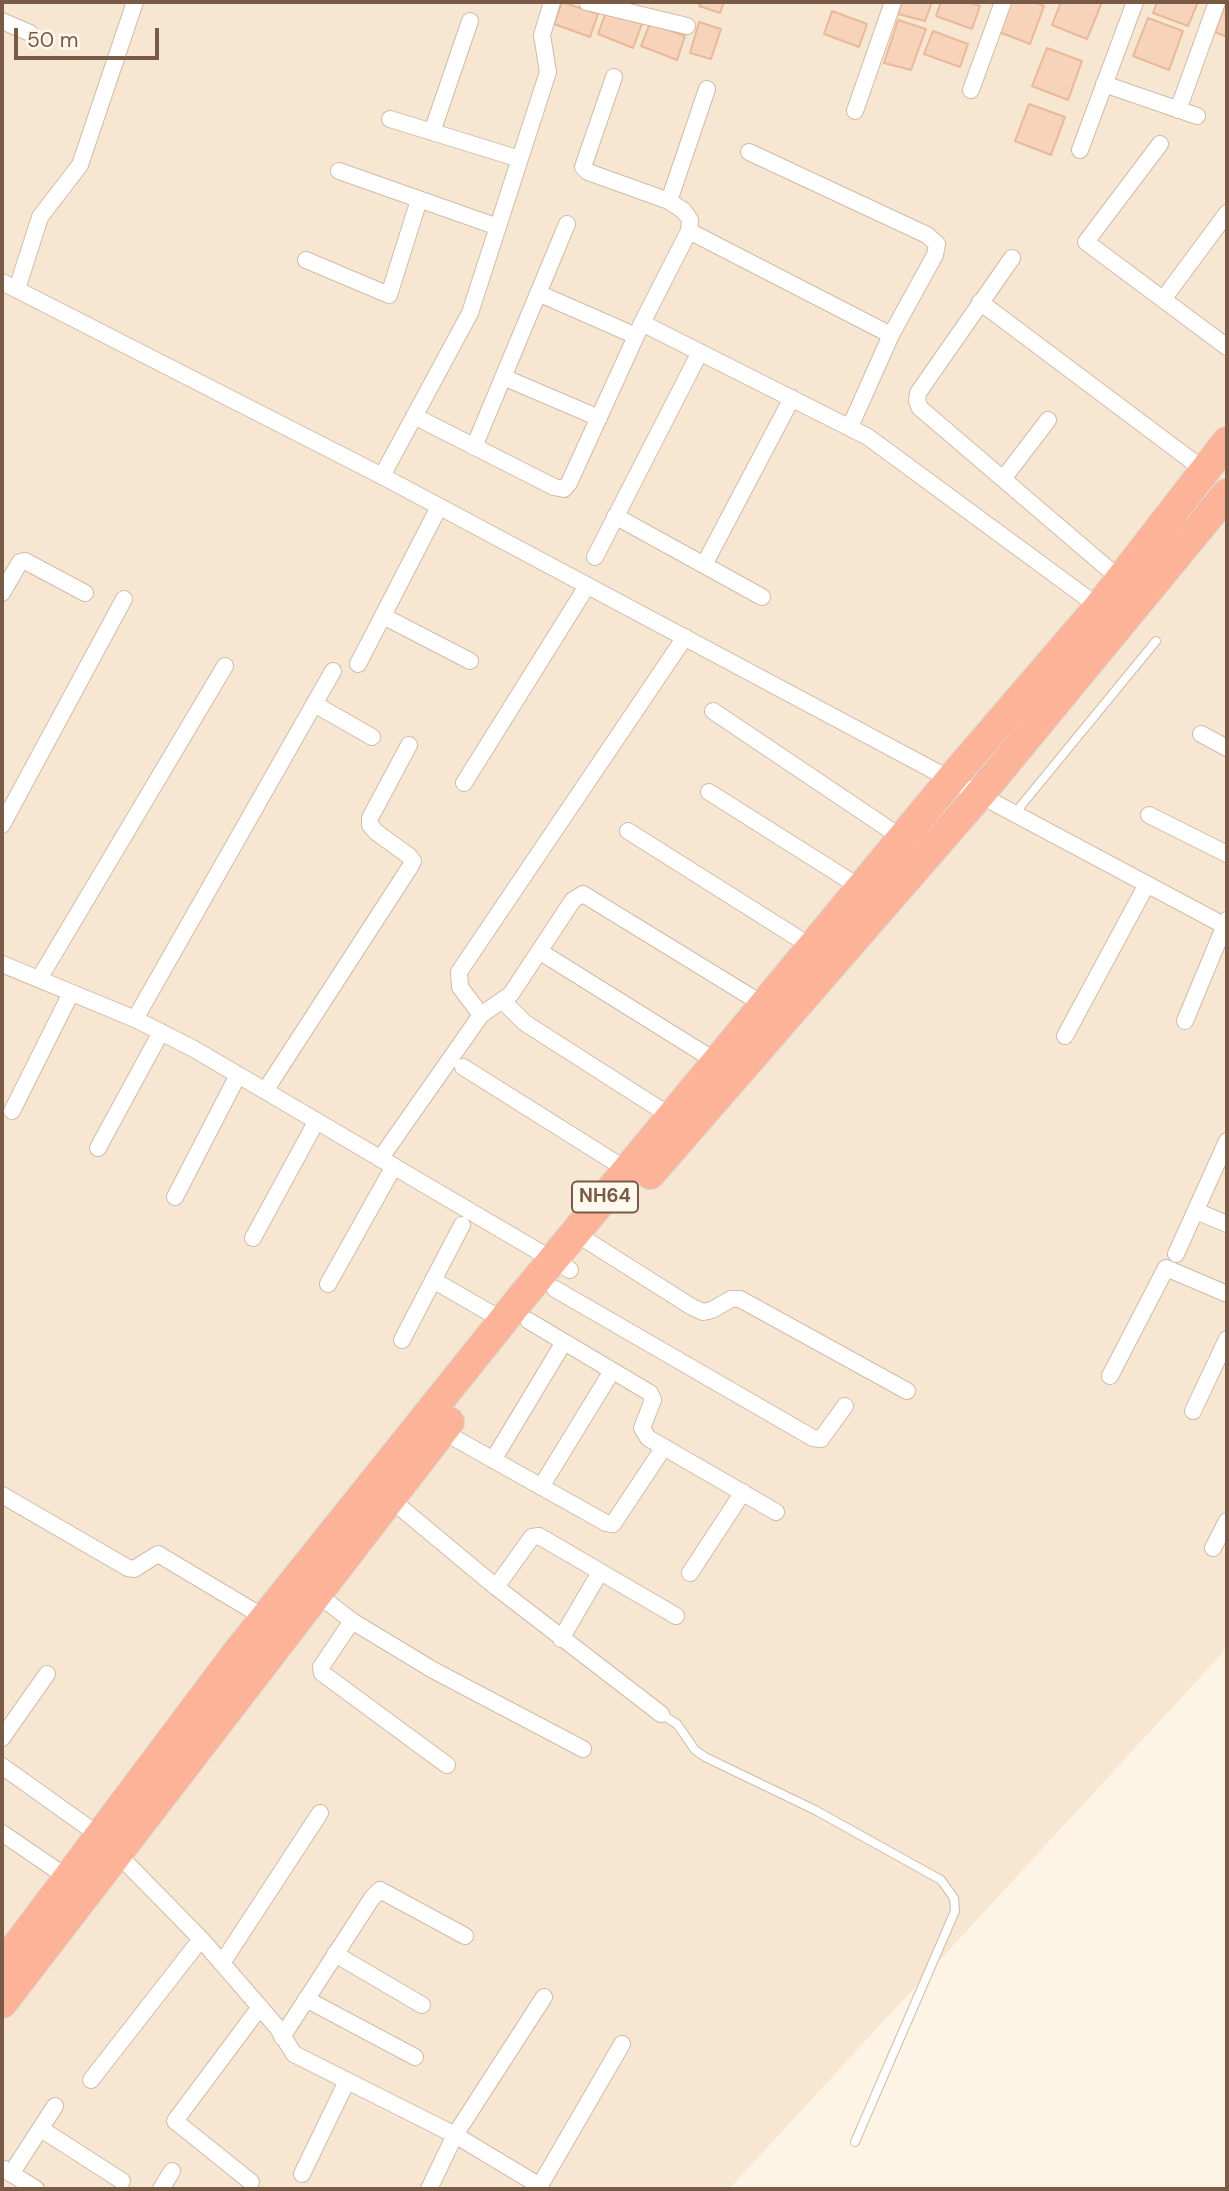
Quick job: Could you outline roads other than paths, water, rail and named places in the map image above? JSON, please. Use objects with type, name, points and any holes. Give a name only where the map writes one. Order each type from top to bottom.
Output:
[{"type":"highway","name":"NH64","points":[[2,2003],[265,1618],[560,1272],[627,1170],[952,778],[1099,607],[1227,442]]},
{"type":"highway","name":"NH64","points":[[583,1239],[980,794],[1227,494]]},
{"type":"highway","name":"NH64","points":[[2,1966],[68,1878],[108,1845],[316,1593],[442,1431],[517,1321]]},
{"type":"street","points":[[135,2],[80,165],[40,217],[9,286],[382,476],[1226,924],[1185,1021]]},
{"type":"street","points":[[382,476],[464,325],[548,72],[541,35],[552,2]]},
{"type":"street","points":[[587,2],[687,26]]},
{"type":"street","points":[[855,111],[893,2]]},
{"type":"street","points":[[971,90],[1003,2]]},
{"type":"street","points":[[1080,149],[1135,2]]},
{"type":"street","points":[[1178,110],[1217,2]]},
{"type":"street","points":[[2,21],[30,33]]},
{"type":"street","points":[[432,132],[470,21]]},
{"type":"street","points":[[414,416],[564,489],[689,231],[690,220],[684,211],[668,201],[588,172],[583,167],[614,77]]},
{"type":"street","points":[[1104,85],[1197,116]]},
{"type":"street","points":[[668,201],[707,89]]},
{"type":"street","points":[[390,119],[520,159]]},
{"type":"street","points":[[1160,144],[1086,242],[1227,347]]},
{"type":"street","points":[[749,152],[927,235],[937,244],[935,256],[891,335],[850,427]]},
{"type":"street","points":[[339,172],[498,228]]},
{"type":"street","points":[[306,260],[389,295],[419,200]]},
{"type":"street","points":[[1164,298],[1227,213]]},
{"type":"street","points":[[474,447],[567,224]]},
{"type":"street","points":[[689,231],[891,335]]},
{"type":"street","points":[[1012,258],[918,393],[917,401],[920,408],[1120,579]]},
{"type":"street","points":[[538,293],[700,352],[868,437],[1099,607]]},
{"type":"street","points":[[980,302],[1204,470]]},
{"type":"street","points":[[595,557],[700,352]]},
{"type":"street","points":[[503,377],[598,418]]},
{"type":"street","points":[[704,565],[792,398]]},
{"type":"street","points":[[1003,479],[1048,420]]},
{"type":"street","points":[[358,664],[439,507]]},
{"type":"street","points":[[615,516],[762,597]]},
{"type":"street","points":[[2,593],[20,562],[25,561],[85,593]]},
{"type":"street","points":[[464,783],[587,586]]},
{"type":"street","points":[[2,825],[124,599]]},
{"type":"street","points":[[383,616],[470,660]]},
{"type":"street","points":[[481,1015],[460,987],[459,972],[685,637]]},
{"type":"street","points":[[39,979],[225,666]]},
{"type":"street","points":[[135,1019],[333,671]]},
{"type":"street","points":[[316,705],[372,737]]},
{"type":"street","points":[[713,711],[902,838]]},
{"type":"street","points":[[1201,734],[1227,748]]},
{"type":"street","points":[[265,1091],[413,861],[370,825],[370,818],[409,744]]},
{"type":"street","points":[[709,792],[861,888]]},
{"type":"street","points":[[1149,815],[1227,854]]},
{"type":"street","points":[[628,831],[812,947]]},
{"type":"street","points":[[1065,1036],[1147,884]]},
{"type":"street","points":[[328,1284],[387,1162],[481,1015],[510,995],[573,900],[583,894],[764,1005]]},
{"type":"street","points":[[539,951],[717,1062]]},
{"type":"street","points":[[2,964],[161,1032],[387,1162],[813,1438],[821,1439],[845,1406]]},
{"type":"street","points":[[12,1111],[71,993]]},
{"type":"street","points":[[502,1001],[524,1023],[672,1117]]},
{"type":"street","points":[[98,1148],[161,1032]]},
{"type":"street","points":[[463,1068],[627,1170]]},
{"type":"street","points":[[175,1197],[238,1075]]},
{"type":"street","points":[[253,1238],[316,1122]]},
{"type":"street","points":[[1176,1254],[1227,1141]]},
{"type":"street","points":[[1196,1211],[1227,1224]]},
{"type":"street","points":[[402,1340],[462,1225]]},
{"type":"street","points":[[583,1239],[703,1312],[712,1310],[730,1299],[740,1299],[907,1391]]},
{"type":"street","points":[[1110,1376],[1166,1268],[1227,1294]]},
{"type":"street","points":[[433,1280],[564,1342],[650,1393],[653,1400],[642,1428],[648,1438],[776,1512]]},
{"type":"street","points":[[1193,1411],[1227,1339]]},
{"type":"street","points":[[493,1460],[564,1342]]},
{"type":"street","points":[[541,1487],[612,1371]]},
{"type":"street","points":[[442,1431],[606,1523],[613,1524],[664,1447]]},
{"type":"street","points":[[690,1573],[743,1492]]},
{"type":"street","points":[[2,1495],[128,1568],[134,1569],[158,1554],[265,1618]]},
{"type":"street","points":[[389,1498],[561,1639],[661,1714]]},
{"type":"street","points":[[1213,1548],[1226,1526]]},
{"type":"street","points":[[496,1587],[532,1536],[540,1536],[676,1616]]},
{"type":"street","points":[[561,1639],[600,1572]]},
{"type":"street","points":[[316,1593],[352,1621],[442,1675],[583,1749]]},
{"type":"street","points":[[352,1621],[321,1667],[322,1673],[447,1765]]},
{"type":"street","points":[[2,1738],[47,1674]]},
{"type":"street","points":[[2,1766],[108,1845],[201,1939],[260,2007],[294,2054],[455,2135],[539,2188],[622,2044]]},
{"type":"street","points":[[222,1964],[320,1813]]},
{"type":"street","points":[[2,1833],[68,1878]]},
{"type":"street","points":[[282,2037],[380,1890],[465,1936]]},
{"type":"street","points":[[91,2080],[201,1939]]},
{"type":"street","points":[[335,1954],[422,2005]]},
{"type":"street","points":[[429,2189],[455,2135],[544,1997]]},
{"type":"street","points":[[306,1999],[415,2057]]},
{"type":"street","points":[[251,2182],[175,2121],[260,2007]]},
{"type":"street","points":[[302,2174],[347,2081]]},
{"type":"street","points":[[36,2189],[6,2171],[41,2129],[55,2106]]},
{"type":"street","points":[[41,2129],[122,2181]]},
{"type":"street","points":[[161,2189],[172,2171]]},
{"type":"lane","points":[[1015,813],[1156,641]]},
{"type":"lane","points":[[661,1714],[677,1724],[695,1750],[705,1757],[815,1810],[941,1880],[954,1898],[955,1910],[855,2142]]}]
